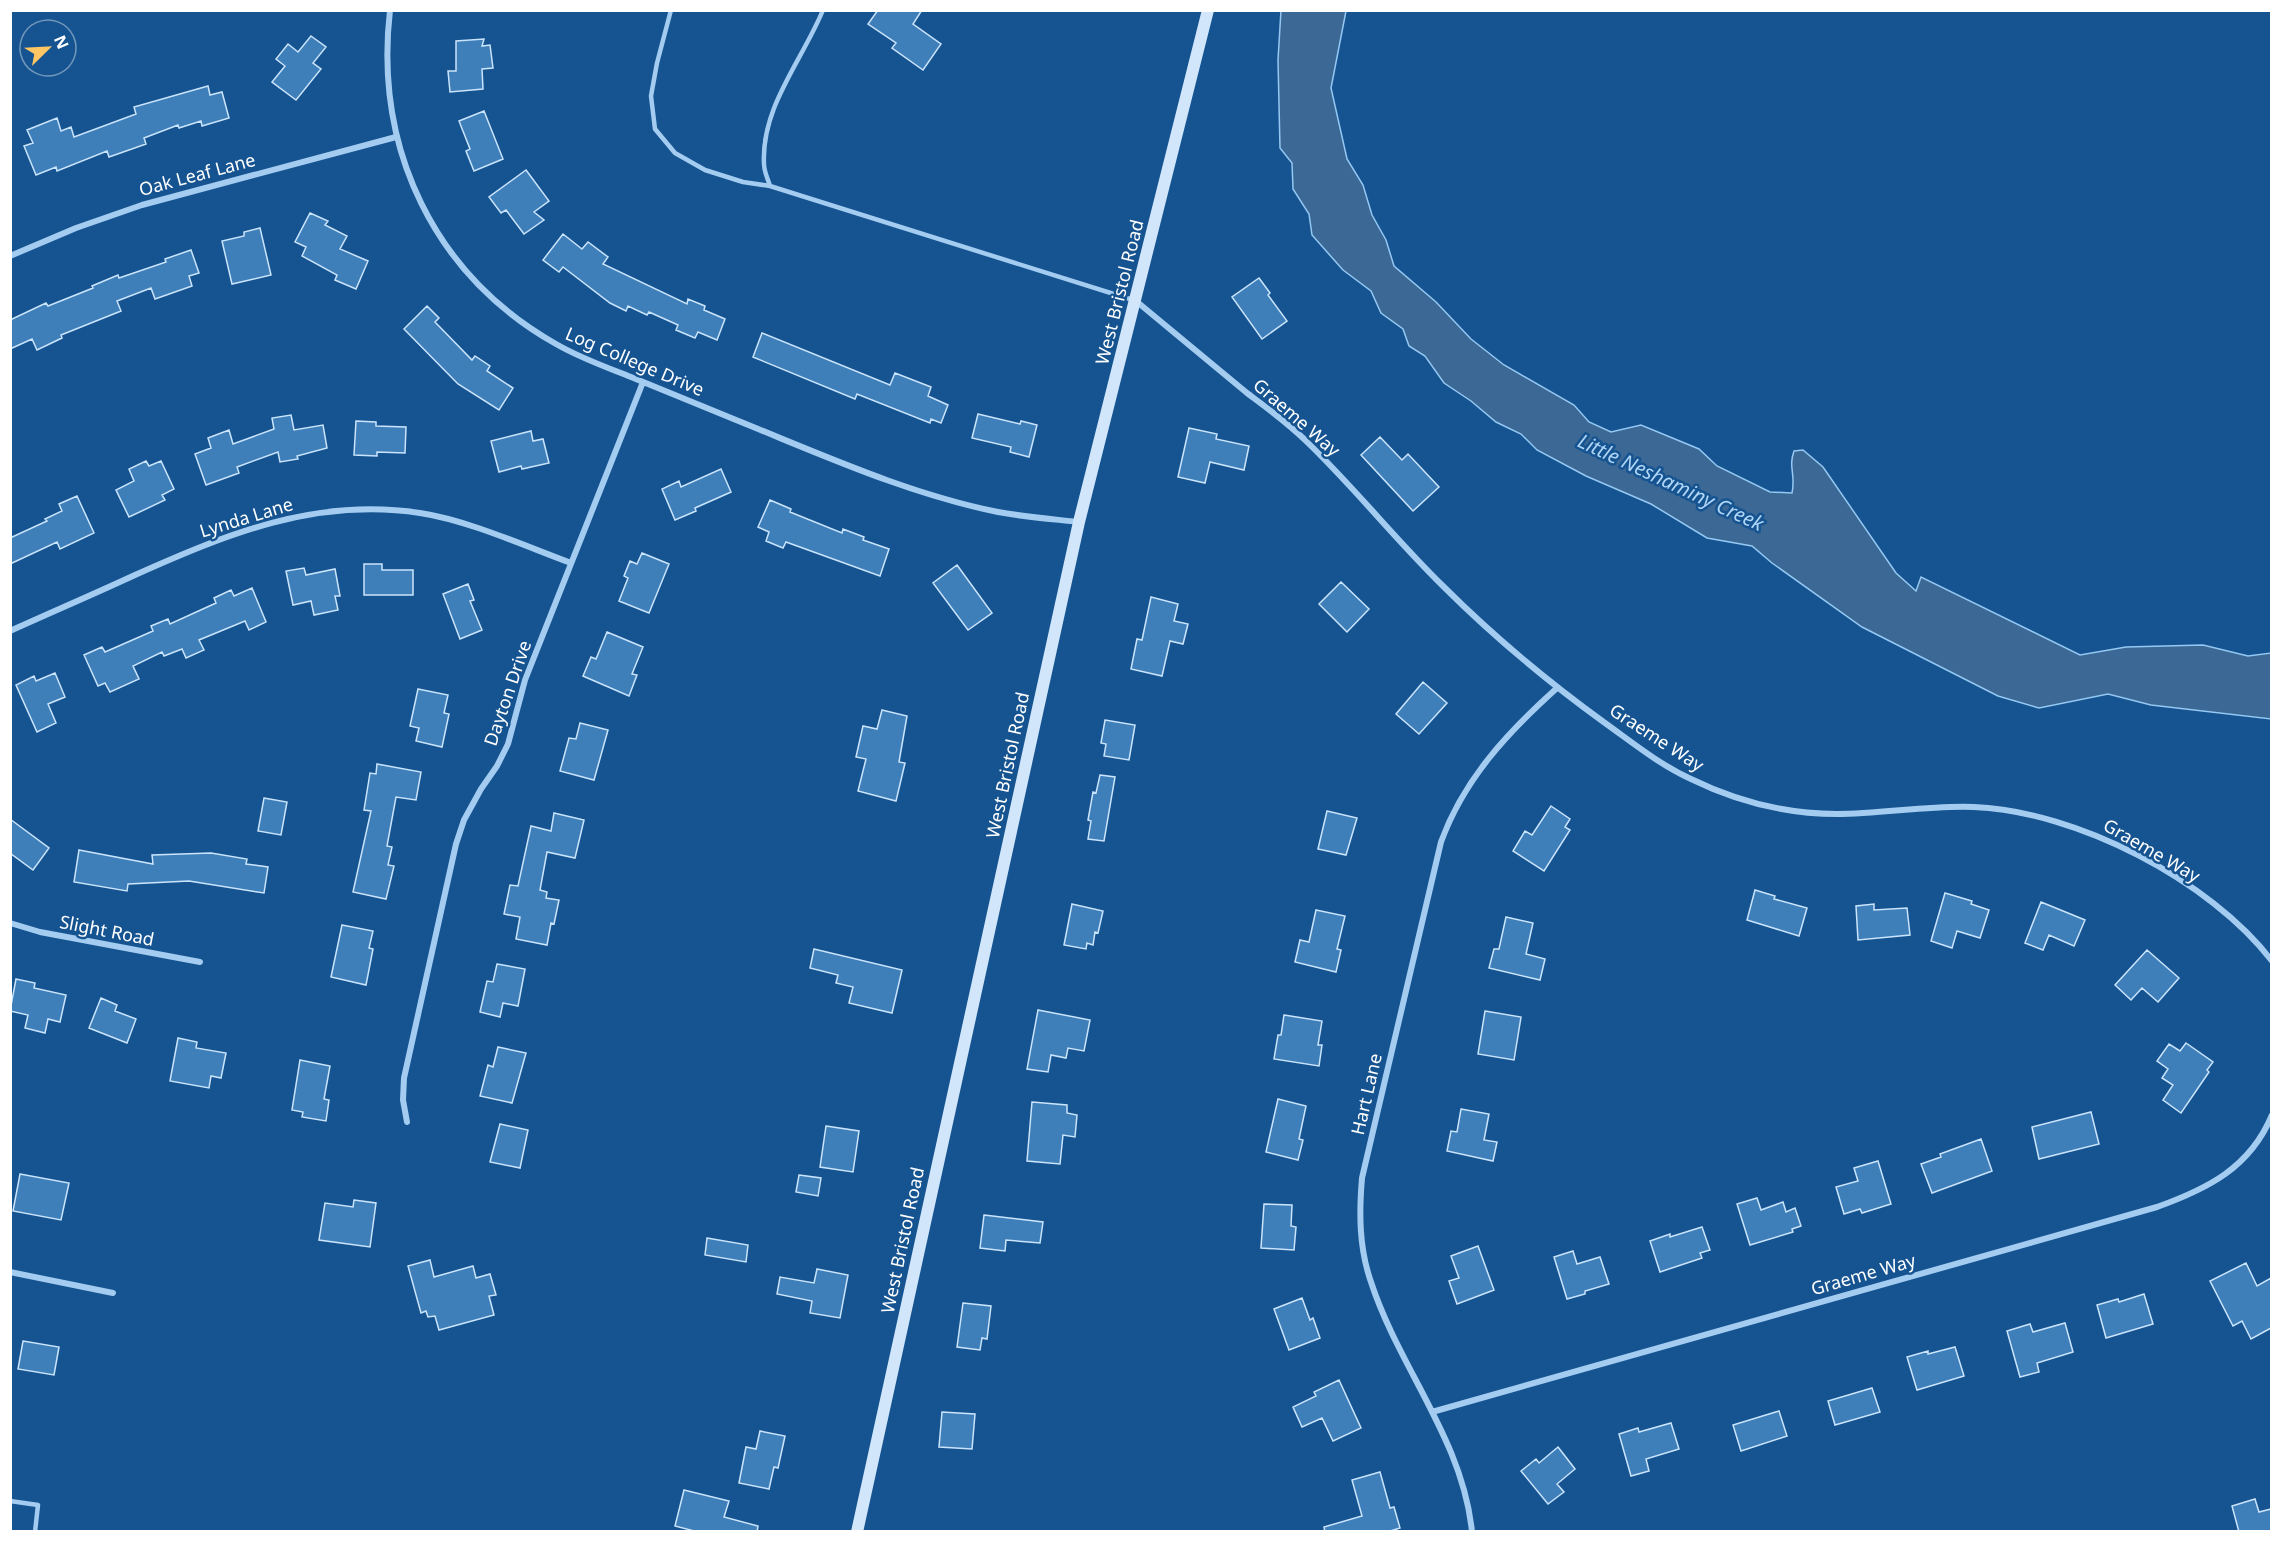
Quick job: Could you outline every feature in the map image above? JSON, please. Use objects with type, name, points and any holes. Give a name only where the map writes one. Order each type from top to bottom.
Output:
[{"type":"main road","name":"West Bristol Road","points":[[856,1532],[1079,522],[1208,10]]},
{"type":"street","name":"Log College Drive","points":[[390,10],[387,39],[388,83],[396,137],[401,157],[420,202],[457,260],[491,298],[523,323],[582,357],[869,473],[933,495],[999,512],[1079,522]]},
{"type":"street","name":"Oak Leaf Lane","points":[[10,256],[76,228],[142,204],[396,137]]},
{"type":"street","name":"Graeme Way","points":[[1136,301],[1303,438],[1443,586],[1522,660],[1557,688],[1671,768],[1735,797],[1781,809],[1828,814],[1950,807],[1999,809],[2047,818],[2094,833],[2134,853],[2210,901],[2256,939],[2271,961]]},
{"type":"street","name":"Dayton Drive","points":[[407,1122],[403,1100],[404,1078],[456,844],[464,820],[508,744],[525,680],[644,382]]},
{"type":"street","name":"Lynda Lane","points":[[10,631],[210,542],[267,523],[338,511],[387,510],[421,513],[461,524],[571,563]]},
{"type":"street","name":"Hart Lane","points":[[1472,1532],[1464,1485],[1453,1454],[1381,1310],[1370,1280],[1363,1249],[1359,1210],[1362,1178],[1441,842],[1450,817],[1462,793],[1499,744],[1557,688]]},
{"type":"street","name":"Slight Road","points":[[10,923],[40,932],[200,962]]},
{"type":"street","name":"Graeme Way","points":[[1432,1412],[2157,1207],[2189,1195],[2221,1179],[2256,1141],[2271,1115]]},
{"type":"street","points":[[10,1272],[113,1293]]},
{"type":"lane","points":[[671,10],[651,96],[655,129],[675,153],[705,170],[743,182],[770,186],[1136,301]]},
{"type":"lane","points":[[770,186],[763,166],[765,135],[787,78],[824,10]]},
{"type":"lane","points":[[10,1501],[38,1505],[34,1532]]},
{"type":"water","name":"Little Neshaminy Creek","points":[[1281,10],[1346,11],[1331,88],[1347,159],[1363,185],[1372,215],[1386,240],[1394,266],[1436,302],[1471,339],[1504,365],[1574,405],[1589,422],[1611,432],[1641,425],[1699,449],[1717,466],[1770,492],[1792,493],[1792,457],[1794,451],[1803,450],[1823,467],[1896,573],[1916,591],[1921,577],[2080,655],[2126,647],[2203,645],[2248,656],[2271,653],[2271,719],[2151,705],[2108,694],[2039,708],[1998,696],[1862,627],[1772,563],[1752,546],[1707,538],[1651,504],[1586,476],[1537,450],[1521,434],[1496,422],[1471,401],[1444,383],[1425,356],[1409,346],[1403,329],[1381,313],[1371,291],[1343,270],[1312,235],[1309,214],[1293,189],[1292,163],[1280,148],[1278,60]]},
{"type":"building","points":[[878,10],[922,10],[913,24],[941,44],[923,70],[892,48],[896,43],[868,24]]},
{"type":"building","points":[[311,36],[326,47],[313,63],[321,69],[296,100],[272,82],[285,66],[276,59],[288,44],[298,52]]},
{"type":"building","points":[[484,39],[482,46],[490,45],[493,68],[482,69],[483,89],[450,92],[448,71],[456,71],[456,41]]},
{"type":"building","points":[[208,86],[210,95],[222,92],[229,118],[202,126],[201,121],[179,128],[178,125],[144,138],[146,144],[109,157],[107,151],[57,171],[56,167],[36,175],[24,146],[33,143],[27,130],[57,118],[61,131],[71,127],[74,137],[136,114],[134,107]]},
{"type":"building","points":[[484,111],[503,159],[474,171],[466,151],[470,149],[459,121]]},
{"type":"building","points":[[526,170],[549,201],[534,212],[544,220],[524,234],[506,210],[501,213],[489,197]]},
{"type":"building","points":[[310,213],[328,221],[325,225],[347,236],[340,249],[368,261],[356,289],[335,280],[337,275],[302,256],[306,247],[295,242]]},
{"type":"building","points":[[260,228],[271,275],[232,284],[222,241],[244,236],[244,232]]},
{"type":"building","points":[[563,234],[582,249],[588,242],[608,257],[603,264],[687,304],[688,299],[705,306],[704,310],[725,319],[717,340],[698,332],[695,338],[676,330],[678,325],[649,312],[647,315],[628,306],[626,311],[610,303],[563,267],[559,272],[543,260]]},
{"type":"building","points":[[191,250],[199,273],[189,276],[192,286],[155,299],[151,288],[117,301],[121,311],[61,335],[62,338],[37,350],[32,339],[10,349],[10,320],[46,303],[48,306],[93,288],[92,286],[118,275],[119,278],[166,262],[165,259]]},
{"type":"building","points":[[1259,278],[1287,321],[1262,339],[1232,297]]},
{"type":"building","points":[[427,306],[439,318],[435,322],[472,360],[475,356],[490,366],[487,371],[513,388],[499,410],[458,384],[404,329]]},
{"type":"building","points":[[762,333],[890,385],[895,373],[931,387],[928,396],[948,405],[941,423],[931,419],[930,423],[857,394],[855,399],[753,357]]},
{"type":"building","points":[[978,414],[1020,424],[1021,421],[1037,425],[1029,457],[1010,452],[1011,447],[972,438]]},
{"type":"building","points":[[291,415],[294,430],[323,425],[327,448],[297,456],[298,459],[280,462],[278,452],[237,467],[239,473],[206,485],[195,454],[211,448],[208,438],[229,430],[233,444],[274,429],[272,418]]},
{"type":"building","points":[[356,421],[376,422],[376,426],[406,427],[405,453],[377,452],[377,456],[354,455]]},
{"type":"building","points":[[1189,428],[1217,434],[1216,439],[1249,446],[1244,470],[1210,462],[1205,483],[1178,477]]},
{"type":"building","points":[[531,431],[533,441],[543,439],[549,463],[522,469],[521,466],[499,472],[491,441]]},
{"type":"building","points":[[1380,437],[1402,460],[1408,454],[1439,487],[1413,511],[1361,455]]},
{"type":"building","points":[[146,461],[149,466],[161,461],[174,489],[162,495],[165,500],[129,517],[116,490],[134,481],[129,469]]},
{"type":"building","points":[[721,469],[731,492],[675,520],[662,489],[679,481],[681,487]]},
{"type":"building","points":[[77,496],[94,533],[60,549],[57,542],[10,564],[10,538],[47,521],[45,519],[62,511],[59,504]]},
{"type":"building","points":[[770,500],[791,509],[790,512],[842,533],[843,529],[864,537],[863,540],[889,549],[880,576],[786,542],[783,548],[766,541],[769,532],[758,527]]},
{"type":"building","points":[[642,553],[669,564],[649,613],[619,601],[628,578],[624,576],[630,561],[637,564]]},
{"type":"building","points":[[364,564],[382,564],[382,570],[413,570],[413,595],[364,595]]},
{"type":"building","points":[[957,565],[992,613],[968,630],[933,583]]},
{"type":"building","points":[[304,568],[306,575],[335,569],[340,596],[335,596],[338,610],[314,615],[311,601],[293,605],[286,571]]},
{"type":"building","points":[[1341,582],[1369,609],[1347,632],[1319,604]]},
{"type":"building","points":[[468,584],[474,600],[470,601],[482,630],[460,639],[443,594]]},
{"type":"building","points":[[252,588],[266,622],[249,630],[245,621],[199,640],[204,650],[186,658],[182,649],[164,656],[162,652],[133,666],[139,679],[110,692],[105,683],[98,686],[84,655],[102,647],[105,652],[153,631],[151,626],[168,619],[170,624],[216,603],[214,598],[231,590],[234,596]]},
{"type":"building","points":[[1151,597],[1178,604],[1174,621],[1188,624],[1183,644],[1170,641],[1162,676],[1131,669],[1137,639],[1142,640]]},
{"type":"building","points":[[607,632],[643,647],[632,674],[637,675],[629,696],[583,676],[591,657],[596,659]]},
{"type":"building","points":[[55,673],[65,697],[48,704],[56,723],[37,732],[16,685],[34,676],[36,681]]},
{"type":"building","points":[[1423,682],[1447,703],[1419,734],[1396,714]]},
{"type":"building","points":[[418,689],[448,695],[444,713],[449,714],[442,747],[416,741],[419,728],[410,726]]},
{"type":"building","points":[[882,710],[907,716],[899,762],[905,763],[896,801],[858,791],[866,759],[856,757],[863,726],[877,729]]},
{"type":"building","points":[[1105,720],[1135,725],[1129,760],[1104,756],[1106,744],[1101,743]]},
{"type":"building","points":[[580,723],[608,730],[594,780],[560,771],[569,738],[576,739]]},
{"type":"building","points":[[377,764],[421,772],[416,800],[396,797],[387,846],[392,847],[388,865],[394,866],[386,899],[353,892],[371,811],[364,810],[370,773],[376,774]]},
{"type":"building","points":[[1100,775],[1115,777],[1104,841],[1088,839],[1091,821],[1088,820],[1093,792],[1096,793]]},
{"type":"building","points":[[264,798],[287,802],[281,835],[258,831]]},
{"type":"building","points":[[1551,806],[1570,819],[1565,827],[1570,830],[1544,871],[1513,851],[1525,831],[1532,835]]},
{"type":"building","points":[[1327,811],[1357,818],[1346,855],[1318,849]]},
{"type":"building","points":[[554,813],[584,820],[575,858],[547,852],[540,890],[547,892],[546,898],[559,900],[554,924],[551,923],[547,945],[516,939],[520,917],[504,914],[510,885],[518,886],[531,826],[551,831]]},
{"type":"building","points":[[10,819],[49,848],[33,870],[10,853]]},
{"type":"building","points":[[79,850],[153,864],[152,855],[211,853],[247,859],[246,864],[268,867],[264,893],[189,881],[128,884],[127,891],[74,882]]},
{"type":"building","points":[[1755,890],[1775,896],[1774,899],[1807,908],[1799,936],[1747,920]]},
{"type":"building","points":[[1945,893],[1972,901],[1971,904],[1989,910],[1980,938],[1957,931],[1952,948],[1931,941]]},
{"type":"building","points":[[2041,902],[2085,920],[2074,946],[2049,935],[2043,950],[2025,943]]},
{"type":"building","points":[[1072,904],[1103,911],[1093,945],[1087,943],[1086,949],[1064,945]]},
{"type":"building","points":[[1874,904],[1874,910],[1907,908],[1910,935],[1858,940],[1856,906]]},
{"type":"building","points":[[1316,910],[1345,916],[1337,949],[1341,950],[1336,972],[1295,962],[1300,940],[1309,942]]},
{"type":"building","points":[[1506,917],[1533,923],[1526,954],[1545,959],[1540,980],[1489,968],[1494,949],[1499,949]]},
{"type":"building","points":[[342,925],[373,931],[369,948],[373,949],[366,985],[331,977]]},
{"type":"building","points":[[814,949],[902,970],[892,1013],[849,1003],[853,987],[836,983],[838,975],[810,968]]},
{"type":"building","points":[[2147,950],[2179,978],[2158,1002],[2142,988],[2131,1000],[2115,985]]},
{"type":"building","points":[[497,964],[525,969],[518,1006],[503,1003],[500,1017],[480,1012],[487,981],[493,982]]},
{"type":"building","points":[[16,979],[35,983],[34,988],[66,995],[60,1022],[48,1019],[45,1033],[25,1028],[28,1015],[10,1011]]},
{"type":"building","points":[[101,998],[117,1005],[115,1011],[136,1019],[127,1043],[89,1028]]},
{"type":"building","points":[[1038,1010],[1090,1020],[1084,1051],[1068,1048],[1066,1058],[1051,1055],[1048,1072],[1027,1069]]},
{"type":"building","points":[[1485,1011],[1521,1017],[1514,1060],[1478,1054]]},
{"type":"building","points":[[1284,1015],[1322,1021],[1318,1045],[1322,1045],[1319,1066],[1274,1059]]},
{"type":"building","points":[[178,1038],[197,1042],[196,1048],[226,1053],[221,1078],[211,1076],[209,1088],[170,1081]]},
{"type":"building","points":[[2186,1043],[2213,1062],[2207,1070],[2209,1072],[2181,1113],[2163,1100],[2173,1085],[2162,1078],[2168,1069],[2157,1061],[2169,1044],[2180,1051]]},
{"type":"building","points":[[498,1047],[526,1053],[512,1103],[480,1096],[488,1065],[493,1067]]},
{"type":"building","points":[[300,1060],[330,1066],[324,1099],[329,1100],[326,1121],[302,1117],[303,1112],[292,1110]]},
{"type":"building","points":[[1278,1099],[1306,1106],[1299,1139],[1303,1140],[1298,1160],[1266,1152]]},
{"type":"building","points":[[1032,1102],[1067,1105],[1067,1113],[1077,1115],[1075,1137],[1063,1135],[1060,1164],[1027,1161]]},
{"type":"building","points":[[1461,1109],[1489,1114],[1484,1140],[1497,1142],[1493,1161],[1447,1151],[1451,1131],[1457,1132]]},
{"type":"building","points":[[2091,1112],[2099,1144],[2039,1159],[2032,1127]]},
{"type":"building","points":[[500,1124],[528,1130],[520,1168],[490,1162]]},
{"type":"building","points":[[826,1126],[859,1131],[853,1172],[820,1167]]},
{"type":"building","points":[[1981,1139],[1992,1171],[1932,1193],[1921,1164],[1941,1157],[1940,1154]]},
{"type":"building","points":[[1878,1161],[1891,1204],[1862,1213],[1860,1209],[1844,1214],[1836,1187],[1858,1181],[1854,1168]]},
{"type":"building","points":[[20,1174],[69,1183],[61,1220],[13,1211]]},
{"type":"building","points":[[799,1175],[821,1178],[818,1196],[796,1192]]},
{"type":"building","points":[[1757,1198],[1761,1210],[1783,1202],[1786,1212],[1795,1208],[1801,1226],[1792,1229],[1793,1232],[1750,1245],[1737,1204]]},
{"type":"building","points":[[354,1200],[376,1203],[370,1247],[319,1240],[325,1203],[353,1207]]},
{"type":"building","points":[[1264,1204],[1292,1205],[1291,1226],[1296,1227],[1294,1250],[1261,1248]]},
{"type":"building","points":[[984,1215],[1043,1222],[1040,1243],[1006,1240],[1005,1251],[980,1248]]},
{"type":"building","points":[[1702,1227],[1710,1250],[1700,1253],[1702,1258],[1660,1272],[1650,1241]]},
{"type":"building","points":[[707,1238],[748,1245],[746,1262],[705,1255]]},
{"type":"building","points":[[1478,1246],[1494,1290],[1457,1304],[1449,1281],[1459,1278],[1451,1256]]},
{"type":"building","points":[[1573,1251],[1577,1264],[1600,1257],[1609,1284],[1567,1299],[1554,1257]]},
{"type":"building","points":[[430,1260],[434,1277],[473,1266],[476,1278],[490,1274],[496,1295],[489,1296],[494,1315],[439,1330],[435,1316],[428,1317],[426,1311],[421,1313],[408,1266]]},
{"type":"building","points":[[2246,1263],[2257,1286],[2271,1278],[2271,1328],[2251,1339],[2242,1321],[2233,1326],[2210,1281]]},
{"type":"building","points":[[817,1269],[848,1275],[840,1318],[810,1313],[812,1301],[777,1294],[780,1277],[814,1283]]},
{"type":"building","points":[[2144,1294],[2153,1324],[2106,1338],[2097,1305],[2118,1299],[2119,1302]]},
{"type":"building","points":[[1302,1298],[1310,1320],[1313,1318],[1320,1338],[1289,1350],[1274,1309]]},
{"type":"building","points":[[963,1303],[991,1306],[987,1339],[982,1338],[980,1350],[957,1347]]},
{"type":"building","points":[[2065,1323],[2073,1352],[2037,1363],[2039,1372],[2020,1377],[2007,1331],[2030,1324],[2033,1332]]},
{"type":"building","points":[[23,1341],[59,1347],[54,1375],[18,1369]]},
{"type":"building","points":[[1955,1347],[1964,1376],[1917,1390],[1907,1357]]},
{"type":"building","points":[[1339,1380],[1361,1428],[1333,1441],[1322,1418],[1302,1427],[1293,1407],[1316,1396],[1314,1392]]},
{"type":"building","points":[[1872,1388],[1880,1412],[1835,1425],[1828,1401]]},
{"type":"building","points":[[1779,1411],[1787,1436],[1741,1451],[1733,1425]]},
{"type":"building","points":[[942,1412],[975,1414],[972,1449],[939,1447]]},
{"type":"building","points":[[1671,1423],[1679,1449],[1646,1459],[1649,1471],[1631,1476],[1619,1434],[1638,1428],[1639,1432]]},
{"type":"building","points":[[760,1431],[785,1436],[778,1468],[774,1467],[769,1489],[739,1483],[746,1447],[756,1449]]},
{"type":"building","points":[[1558,1447],[1575,1469],[1557,1484],[1564,1492],[1548,1504],[1521,1471],[1536,1459],[1539,1463]]},
{"type":"building","points":[[1380,1472],[1390,1508],[1394,1507],[1400,1528],[1387,1532],[1325,1532],[1324,1527],[1362,1516],[1352,1480]]},
{"type":"building","points":[[684,1490],[729,1501],[724,1517],[758,1526],[757,1532],[698,1532],[675,1526]]},
{"type":"building","points":[[2255,1499],[2259,1512],[2271,1509],[2271,1532],[2239,1532],[2232,1506]]}]
